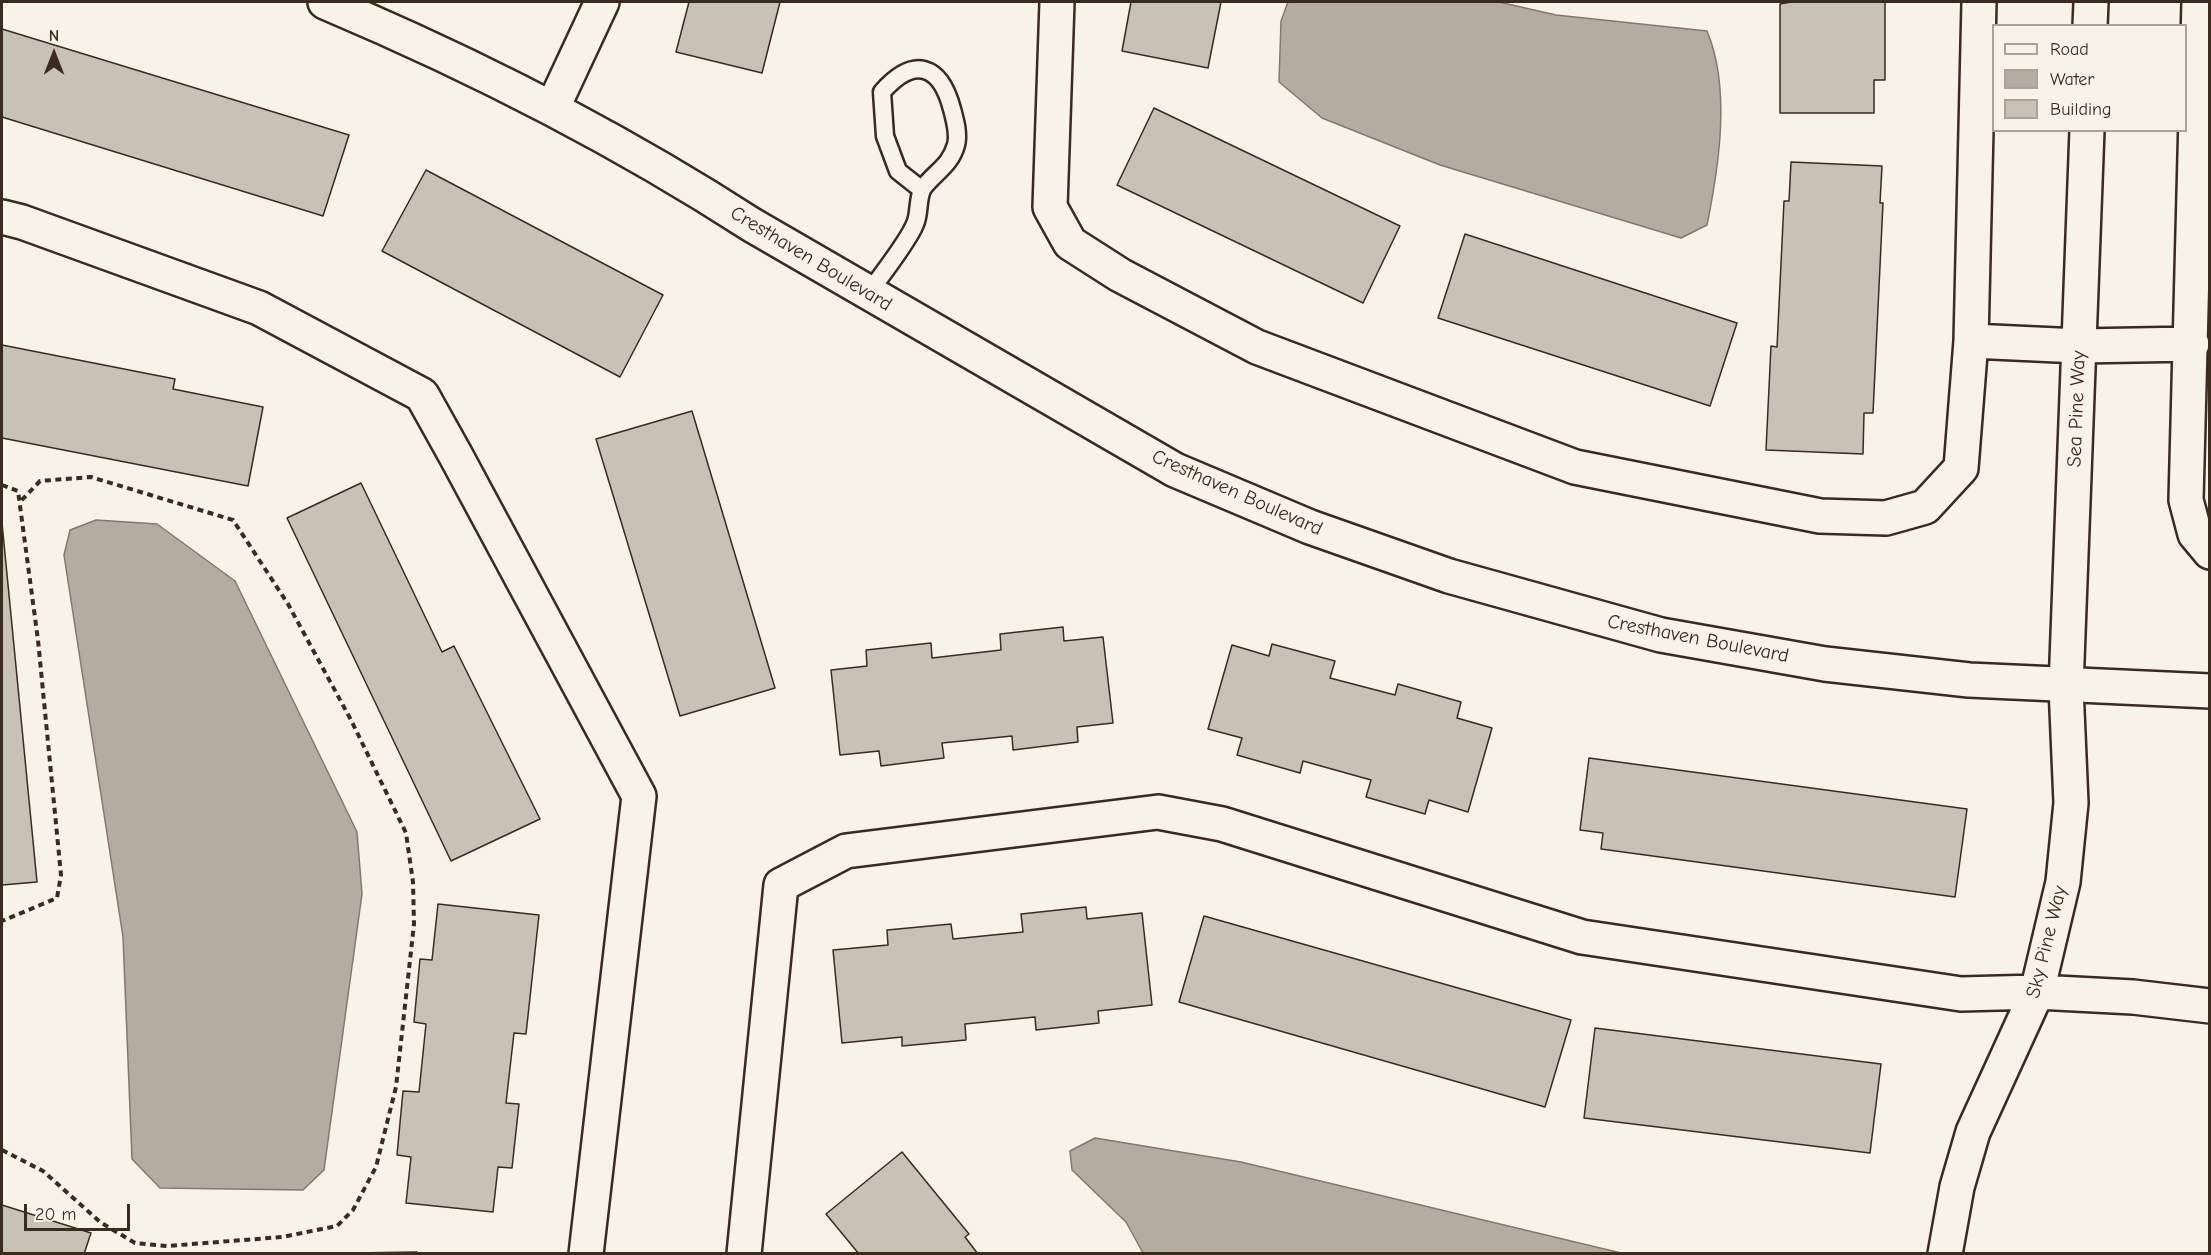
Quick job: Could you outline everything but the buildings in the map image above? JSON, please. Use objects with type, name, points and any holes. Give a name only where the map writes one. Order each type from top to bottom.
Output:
[{"type":"street","name":"Cresthaven Boulevard","points":[[325,2],[449,55],[553,107],[1175,470],[1310,527],[1449,576],[1590,617],[1673,637],[1825,664],[1970,680],[2066,687],[2210,691]]},
{"type":"street","points":[[553,107],[602,2]]},
{"type":"street","points":[[1057,2],[1050,207],[1070,243],[1120,275],[1257,347],[1575,467],[1820,516],[1886,518],[1925,507],[1961,468],[1971,341],[1978,2]]},
{"type":"street","points":[[2090,24],[2091,2]]},
{"type":"street","points":[[2199,2],[2192,344],[2186,500],[2194,534],[2210,552]]},
{"type":"street","name":"Sea Pine Way","points":[[2066,687],[2087,132]]},
{"type":"street","points":[[2,218],[22,222],[259,308],[422,395],[639,796],[586,1254]]},
{"type":"street","points":[[1971,341],[2079,346],[2192,344]]},
{"type":"street","name":"Sky Pine Way","points":[[1945,1254],[1957,1187],[1973,1132],[2037,992],[2063,882],[2071,803],[2066,687]]},
{"type":"street","points":[[744,1254],[781,885],[846,851],[1158,812],[1222,824],[1582,937],[1961,994],[2037,992],[2133,997],[2210,1006]]},
{"type":"lane","points":[[869,293],[915,224],[922,190],[948,165],[957,144],[956,122],[946,87],[936,75],[920,69],[897,76],[882,92],[885,136],[898,171],[922,190]]},
{"type":"path","points":[[2,1150],[43,1171],[100,1222],[135,1243],[167,1246],[282,1238],[337,1226],[353,1210],[376,1167],[396,1088],[403,1004],[414,924],[413,882],[406,833],[351,720],[288,604],[233,520],[91,477],[40,481],[19,503]]},
{"type":"path","points":[[2,485],[18,491],[38,640],[61,875],[57,898],[2,921]]},
{"type":"water","points":[[1288,2],[1499,2],[1556,15],[1707,31],[1719,77],[1721,102],[1719,153],[1707,225],[1681,238],[1440,165],[1322,118],[1279,82],[1281,21]]},
{"type":"water","points":[[96,520],[157,524],[235,581],[357,832],[362,894],[324,1170],[303,1190],[160,1188],[132,1159],[123,937],[64,555],[70,530]]},
{"type":"water","points":[[1095,1138],[1241,1162],[1621,1253],[1143,1253],[1126,1222],[1072,1170],[1070,1151]]}]
